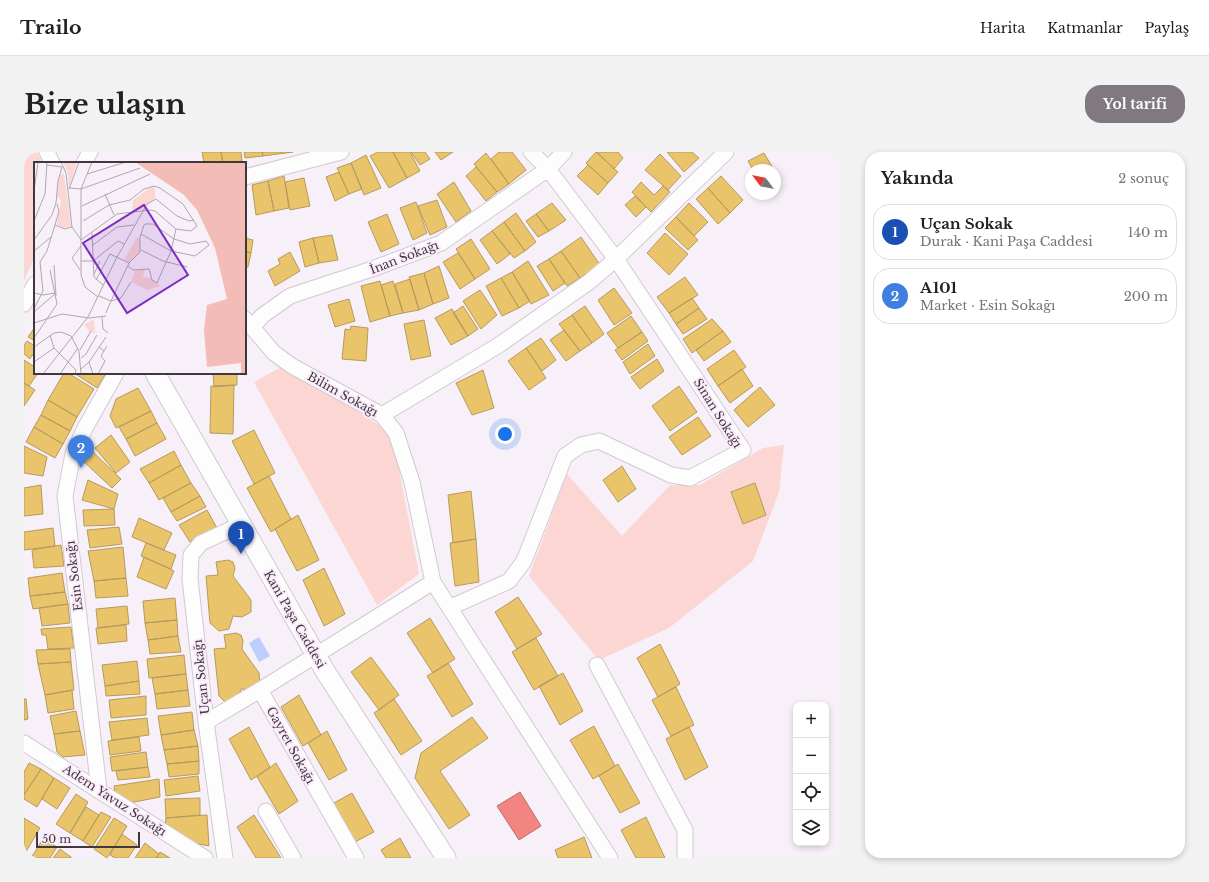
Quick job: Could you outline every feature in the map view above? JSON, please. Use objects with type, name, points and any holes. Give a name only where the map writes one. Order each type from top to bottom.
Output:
[{"type":"street","points":[[47,152],[52,162]]},
{"type":"street","points":[[85,162],[90,152]]},
{"type":"street","points":[[246,177],[341,152]]},
{"type":"street","name":"Sinan Sokağı","points":[[451,607],[509,581],[524,561],[565,456],[580,445],[598,441],[670,475],[690,478],[744,450],[616,259],[548,169],[532,152]]},
{"type":"street","name":"İnan Sokağı","points":[[249,323],[262,316],[290,296],[375,268],[442,243],[548,169],[564,152]]},
{"type":"street","points":[[382,415],[498,345],[589,282],[616,259],[726,152]]},
{"type":"street","points":[[24,304],[34,286]]},
{"type":"street","name":"Bilim Sokağı","points":[[249,323],[274,353],[292,366],[382,415],[396,433],[412,482],[433,582]]},
{"type":"street","name":"Esin Sokağı","points":[[99,790],[65,496],[73,454],[85,428],[115,374]]},
{"type":"street","name":"Kani Paşa Caddesi","points":[[156,374],[240,525],[316,654],[446,858]]},
{"type":"street","name":"Uçan Sokağı","points":[[225,858],[206,722],[190,580],[191,555],[201,543],[240,525]]},
{"type":"street","points":[[206,722],[433,582],[451,607],[610,858]]},
{"type":"street","points":[[597,665],[685,830],[685,858]]},
{"type":"street","name":"Gayret Sokağı","points":[[260,690],[356,858]]},
{"type":"street","name":"Adem Yavuz Sokağı","points":[[24,743],[205,858]]},
{"type":"street","points":[[266,810],[293,858]]},
{"type":"shaded area","points":[[24,152],[37,152],[42,162],[34,162],[34,258],[24,281]]},
{"type":"shaded area","points":[[283,366],[392,433],[419,574],[377,605],[254,382]]},
{"type":"shaded area","points":[[784,445],[779,492],[753,561],[669,628],[599,660],[529,576],[567,474],[622,536],[670,485],[700,485],[763,448]]},
{"type":"water","points":[[259,637],[270,656],[259,662],[249,643]]},
{"type":"building: Konut","points":[[202,152],[221,152],[223,162],[204,162]]},
{"type":"building: Konut","points":[[221,152],[241,152],[242,161],[223,162]]},
{"type":"building: Konut","points":[[244,152],[262,152],[263,156],[245,158]]},
{"type":"building: Konut","points":[[262,152],[293,152],[263,156]]},
{"type":"building: Konut","points":[[378,152],[393,152],[407,178],[389,188],[370,156]]},
{"type":"building: Konut","points":[[393,152],[410,152],[420,171],[407,178]]},
{"type":"building: Konut","points":[[411,152],[425,152],[430,159],[420,165]]},
{"type":"building: Konut","points":[[435,152],[453,152],[441,160]]},
{"type":"building: Konut","points":[[499,152],[512,152],[526,170],[509,184],[491,159]]},
{"type":"building: Konut","points":[[596,152],[618,172],[608,183],[586,163]]},
{"type":"building: Konut","points":[[597,152],[618,152],[623,158],[614,169]]},
{"type":"building: Konut","points":[[667,152],[692,152],[699,158],[684,172]]},
{"type":"building: Konut","points":[[486,153],[509,184],[497,192],[474,164]]},
{"type":"building: Konut","points":[[764,153],[770,164],[750,164],[748,161]]},
{"type":"building: Konut","points":[[660,154],[681,176],[668,190],[645,170]]},
{"type":"building: Konut","points":[[366,155],[381,188],[364,195],[351,163]]},
{"type":"building: Konut","points":[[351,163],[362,189],[349,194],[337,168]]},
{"type":"building: Konut","points":[[588,165],[608,183],[598,195],[577,176]]},
{"type":"building: Konut","points":[[476,167],[497,192],[486,201],[466,176]]},
{"type":"building: Konut","points":[[339,172],[349,194],[335,201],[326,177]]},
{"type":"building: Konut","points":[[284,176],[289,208],[274,211],[268,181]]},
{"type":"building: Konut","points":[[721,176],[743,200],[730,213],[708,188]]},
{"type":"building: Konut","points":[[304,178],[310,206],[290,210],[285,182]]},
{"type":"building: Konut","points":[[268,181],[274,211],[256,215],[252,185]]},
{"type":"building: Konut","points":[[454,182],[471,211],[456,222],[437,194]]},
{"type":"building: Konut","points":[[641,182],[654,195],[663,186],[670,192],[651,212],[632,192]]},
{"type":"building: Konut","points":[[708,188],[730,213],[718,224],[696,199]]},
{"type":"building: Konut","points":[[635,196],[646,207],[636,217],[625,205]]},
{"type":"building: Konut","points":[[437,200],[447,227],[430,235],[418,206]]},
{"type":"building: Konut","points":[[416,202],[427,233],[413,240],[400,208]]},
{"type":"building: Konut","points":[[552,203],[566,220],[549,231],[536,214]]},
{"type":"building: Konut","points":[[689,203],[708,222],[694,236],[676,217]]},
{"type":"building: Konut","points":[[516,213],[536,242],[525,251],[504,222]]},
{"type":"building: Konut","points":[[387,214],[399,244],[381,252],[368,222]]},
{"type":"building: Konut","points":[[536,214],[549,231],[538,237],[526,221]]},
{"type":"building: Konut","points":[[676,217],[698,240],[688,250],[665,228]]},
{"type":"building: Konut","points":[[504,222],[525,251],[514,258],[492,231]]},
{"type":"building: Konut","points":[[492,231],[510,254],[497,264],[480,240]]},
{"type":"building: Konut","points":[[665,233],[688,254],[669,275],[647,253]]},
{"type":"building: Konut","points":[[332,235],[338,260],[319,263],[313,238]]},
{"type":"building: Konut","points":[[581,237],[600,265],[580,278],[561,251]]},
{"type":"building: Konut","points":[[246,238],[253,240],[251,253],[246,251]]},
{"type":"building: Konut","points":[[313,238],[319,263],[305,267],[299,242]]},
{"type":"building: Konut","points":[[471,239],[490,269],[475,279],[456,249]]},
{"type":"building: Konut","points":[[246,251],[251,253],[248,267],[246,267]]},
{"type":"building: Konut","points":[[561,251],[580,278],[567,286],[549,259]]},
{"type":"building: Konut","points":[[290,252],[300,271],[275,286],[268,271],[280,264],[278,259]]},
{"type":"building: Konut","points":[[458,253],[475,279],[460,289],[443,262]]},
{"type":"building: Konut","points":[[549,259],[565,283],[553,291],[537,266]]},
{"type":"building: Konut","points":[[528,261],[549,295],[531,304],[512,272]]},
{"type":"building: Konut","points":[[439,266],[449,298],[433,304],[424,273]]},
{"type":"building: Konut","points":[[512,272],[530,301],[519,308],[501,278]]},
{"type":"building: Konut","points":[[424,273],[433,304],[419,310],[409,277]]},
{"type":"building: Konut","points":[[685,277],[698,295],[669,313],[657,297]]},
{"type":"building: Konut","points":[[501,278],[519,308],[502,316],[486,286]]},
{"type":"building: Konut","points":[[410,279],[419,310],[403,313],[395,284]]},
{"type":"building: Konut","points":[[380,281],[390,316],[370,322],[361,286]]},
{"type":"building: Konut","points":[[393,281],[403,313],[390,316],[381,285]]},
{"type":"building: Konut","points":[[614,288],[632,313],[614,325],[598,300]]},
{"type":"building: Konut","points":[[480,290],[497,315],[481,329],[463,301]]},
{"type":"building: Konut","points":[[692,298],[699,308],[676,324],[669,313]]},
{"type":"building: Konut","points":[[349,299],[355,321],[335,327],[328,305]]},
{"type":"building: Konut","points":[[463,306],[478,329],[468,336],[453,313]]},
{"type":"building: Konut","points":[[585,306],[604,334],[592,343],[572,315]]},
{"type":"building: Konut","points":[[699,308],[707,319],[683,334],[676,324]]},
{"type":"building: Konut","points":[[452,309],[468,336],[451,345],[435,318]]},
{"type":"building: Konut","points":[[572,315],[592,343],[580,351],[559,324]]},
{"type":"building: Konut","points":[[631,316],[642,332],[618,348],[607,333]]},
{"type":"building: Konut","points":[[712,319],[723,331],[692,353],[683,339]]},
{"type":"building: Konut","points":[[424,320],[431,356],[411,360],[404,324]]},
{"type":"building: Konut","points":[[351,326],[368,328],[366,361],[342,359],[345,329],[350,330]]},
{"type":"building: Konut","points":[[34,328],[34,340],[28,337]]},
{"type":"building: Konut","points":[[564,330],[580,351],[566,361],[550,340]]},
{"type":"building: Konut","points":[[723,331],[731,342],[704,361],[696,350]]},
{"type":"building: Konut","points":[[642,332],[648,341],[622,360],[615,350]]},
{"type":"building: Konut","points":[[541,338],[556,360],[542,371],[526,348]]},
{"type":"building: Konut","points":[[27,341],[34,345],[34,356],[32,355],[30,359],[24,354],[24,345]]},
{"type":"building: Konut","points":[[648,344],[655,356],[630,374],[623,362]]},
{"type":"building: Konut","points":[[526,348],[546,378],[529,390],[508,361]]},
{"type":"building: Konut","points":[[734,350],[746,367],[718,386],[707,369]]},
{"type":"building: Konut","points":[[657,359],[664,371],[640,389],[631,377]]},
{"type":"building: Konut","points":[[24,360],[34,366],[34,374],[37,374],[29,386],[24,383]]},
{"type":"building: Konut","points":[[742,369],[753,386],[730,403],[718,386]]},
{"type":"building: Konut","points":[[483,370],[494,408],[472,415],[456,383]]},
{"type":"building: Konut","points":[[63,374],[70,374],[94,389],[77,417],[48,400]]},
{"type":"building: Konut","points":[[76,374],[105,374],[97,388]]},
{"type":"building: Konut","points":[[213,374],[237,374],[237,385],[214,387]]},
{"type":"building: Konut","points":[[24,383],[35,390],[24,406]]},
{"type":"building: Konut","points":[[234,385],[233,434],[210,433],[211,386]]},
{"type":"building: Konut","points":[[679,386],[697,412],[670,431],[652,406]]},
{"type":"building: Konut","points":[[760,387],[775,405],[748,427],[734,410]]},
{"type":"building: Konut","points":[[138,388],[151,411],[116,428],[110,416],[116,399]]},
{"type":"building: Konut","points":[[48,400],[77,417],[70,431],[41,415]]},
{"type":"building: Konut","points":[[151,411],[157,423],[126,439],[119,427]]},
{"type":"building: Konut","points":[[41,415],[70,431],[63,444],[34,427]]},
{"type":"building: Konut","points":[[698,417],[711,436],[682,455],[669,437]]},
{"type":"building: Konut","points":[[157,423],[166,439],[135,456],[126,439]]},
{"type":"building: Konut","points":[[34,427],[63,444],[55,458],[26,442]]},
{"type":"building: Konut","points":[[254,430],[275,473],[254,484],[232,441]]},
{"type":"building: Konut","points":[[111,435],[130,462],[116,473],[95,448]]},
{"type":"building: Konut","points":[[24,446],[47,457],[43,476],[24,473]]},
{"type":"building: Konut","points":[[92,451],[121,479],[112,488],[82,460]]},
{"type":"building: Konut","points":[[174,451],[181,465],[149,483],[140,469]]},
{"type":"building: Konut","points":[[181,465],[191,483],[159,500],[149,483]]},
{"type":"building: Konut","points":[[622,466],[636,489],[618,502],[603,480]]},
{"type":"building: Konut","points":[[269,476],[291,519],[271,532],[247,488]]},
{"type":"building: Konut","points":[[88,480],[118,494],[114,509],[82,500]]},
{"type":"building: Konut","points":[[191,483],[200,496],[171,512],[163,498]]},
{"type":"building: Konut","points":[[755,483],[766,515],[743,524],[731,492]]},
{"type":"building: Konut","points":[[41,485],[43,514],[24,516],[24,488]]},
{"type":"building: Konut","points":[[471,491],[476,539],[453,543],[448,495]]},
{"type":"building: Konut","points":[[200,496],[206,507],[177,521],[171,512]]},
{"type":"building: Konut","points":[[114,509],[115,525],[84,526],[83,510]]},
{"type":"building: Konut","points":[[207,510],[217,528],[190,542],[179,525]]},
{"type":"building: Konut","points":[[298,515],[319,560],[297,571],[275,529]]},
{"type":"building: Konut","points":[[139,518],[172,533],[164,550],[132,537]]},
{"type":"building: Konut","points":[[119,527],[122,544],[90,548],[87,530]]},
{"type":"building: Konut","points":[[53,528],[55,546],[24,550],[24,532]]},
{"type":"building: Konut","points":[[476,539],[479,582],[455,586],[450,543]]},
{"type":"building: Konut","points":[[146,543],[176,555],[171,569],[141,556]]},
{"type":"building: Konut","points":[[61,545],[64,566],[34,568],[32,550]]},
{"type":"building: Konut","points":[[123,547],[126,578],[94,581],[88,551]]},
{"type":"building: Konut","points":[[144,557],[174,571],[166,589],[137,577]]},
{"type":"building: Konut","points":[[228,560],[233,562],[235,568],[233,576],[251,600],[251,612],[242,617],[233,616],[229,629],[219,631],[210,623],[206,576],[218,575],[216,562]]},
{"type":"building: Konut","points":[[324,568],[345,614],[324,626],[303,580]]},
{"type":"building: Konut","points":[[62,573],[65,592],[30,596],[28,578]]},
{"type":"building: Konut","points":[[126,578],[128,596],[96,598],[94,581]]},
{"type":"building: Konut","points":[[65,592],[68,604],[33,609],[30,596]]},
{"type":"building: Konut","points":[[518,597],[542,634],[517,649],[495,612]]},
{"type":"building: Konut","points":[[175,598],[177,620],[145,623],[143,601]]},
{"type":"building: Konut","points":[[68,604],[70,623],[42,626],[39,608]]},
{"type":"building: Konut","points":[[127,606],[129,624],[98,628],[96,609]]},
{"type":"building: Konut","points":[[430,618],[455,659],[433,673],[407,633]]},
{"type":"building: Konut","points":[[177,620],[178,636],[148,640],[145,623]]},
{"type":"building: Konut","points":[[126,625],[127,641],[98,644],[96,628]]},
{"type":"building: Konut","points":[[71,627],[74,648],[48,649],[46,635],[42,635],[41,629]]},
{"type":"building: Konut","points":[[236,633],[241,635],[243,641],[242,649],[259,673],[260,685],[251,690],[241,689],[237,702],[227,704],[219,696],[214,649],[226,648],[224,635]]},
{"type":"building: Konut","points":[[178,636],[181,652],[150,654],[148,640]]},
{"type":"building: Konut","points":[[536,638],[558,676],[534,690],[512,652]]},
{"type":"building: Konut","points":[[660,644],[680,684],[658,697],[637,658]]},
{"type":"building: Konut","points":[[70,649],[71,662],[38,664],[36,650]]},
{"type":"building: Konut","points":[[184,655],[186,674],[149,678],[147,659]]},
{"type":"building: Konut","points":[[371,657],[399,695],[379,710],[351,672]]},
{"type":"building: Konut","points":[[137,661],[139,681],[105,686],[102,665]]},
{"type":"building: Konut","points":[[71,662],[74,690],[45,695],[38,664]]},
{"type":"building: Konut","points":[[448,663],[473,704],[452,717],[427,676]]},
{"type":"building: Konut","points":[[563,673],[583,711],[560,725],[539,686]]},
{"type":"building: Konut","points":[[186,674],[188,690],[155,694],[152,678]]},
{"type":"building: Konut","points":[[139,681],[140,694],[106,696],[105,686]]},
{"type":"building: Konut","points":[[676,687],[694,725],[671,736],[652,700]]},
{"type":"building: Konut","points":[[72,690],[74,709],[48,713],[45,695]]},
{"type":"building: Konut","points":[[188,690],[190,706],[157,709],[155,694]]},
{"type":"building: Konut","points":[[299,695],[321,735],[303,746],[281,707]]},
{"type":"building: Konut","points":[[146,696],[146,715],[111,718],[109,700]]},
{"type":"building: Konut","points":[[24,699],[26,699],[28,719],[24,720]]},
{"type":"building: Konut","points":[[394,699],[422,741],[401,755],[374,713]]},
{"type":"building: Konut","points":[[76,711],[80,731],[54,734],[50,716]]},
{"type":"building: Konut","points":[[192,712],[194,730],[161,735],[158,716]]},
{"type":"building: Konut","points":[[472,717],[488,738],[440,771],[470,815],[449,829],[415,778],[421,753]]},
{"type":"building: Konut","points":[[147,718],[149,735],[112,740],[109,722]]},
{"type":"building: Konut","points":[[594,726],[615,766],[593,779],[570,740]]},
{"type":"building: Konut","points":[[249,727],[270,767],[251,780],[229,739]]},
{"type":"building: Konut","points":[[689,727],[708,767],[685,780],[666,739]]},
{"type":"building: Konut","points":[[194,730],[198,746],[164,750],[161,735]]},
{"type":"building: Konut","points":[[80,731],[85,755],[63,757],[57,752],[54,734]]},
{"type":"building: Konut","points":[[327,731],[347,770],[329,780],[308,743]]},
{"type":"building: Konut","points":[[139,737],[141,751],[110,755],[108,741]]},
{"type":"building: Konut","points":[[198,746],[199,761],[167,764],[164,750]]},
{"type":"building: Konut","points":[[146,752],[148,767],[112,771],[110,757]]},
{"type":"building: Konut","points":[[199,761],[199,774],[169,777],[167,764]]},
{"type":"building: Konut","points":[[29,763],[41,769],[24,795],[24,772]]},
{"type":"building: Konut","points":[[276,763],[298,801],[279,814],[257,777]]},
{"type":"building: Konut","points":[[618,764],[640,803],[620,813],[599,776]]},
{"type":"building: Konut","points":[[148,767],[150,777],[118,780],[116,771]]},
{"type":"building: Konut","points":[[41,769],[54,778],[37,807],[24,799],[24,795]]},
{"type":"building: Konut","points":[[198,776],[200,791],[166,796],[164,780]]},
{"type":"building: Konut","points":[[54,778],[70,788],[57,809],[42,799]]},
{"type":"building: Konut","points":[[159,779],[160,797],[129,803],[115,793],[114,786]]},
{"type":"building: Konut","points":[[352,793],[374,832],[353,843],[332,804]]},
{"type":"building: Konut","points":[[76,794],[88,802],[70,833],[56,824]]},
{"type":"building: Konut","points":[[200,798],[200,815],[166,818],[165,799]]},
{"type":"building: Konut","points":[[86,807],[99,815],[83,841],[70,833]]},
{"type":"building: Konut","points":[[101,812],[111,817],[92,847],[83,841]]},
{"type":"building: Konut","points":[[207,815],[209,846],[194,843],[165,826],[166,818]]},
{"type":"building: Konut","points":[[254,815],[281,858],[256,858],[237,827]]},
{"type":"building: Konut","points":[[646,817],[665,858],[636,858],[621,830]]},
{"type":"building: Konut","points":[[24,818],[40,828],[24,855]]},
{"type":"building: Konut","points":[[114,818],[127,826],[107,858],[94,849]]},
{"type":"building: Konut","points":[[122,834],[137,845],[128,858],[115,858],[110,855]]},
{"type":"building: Konut","points":[[584,837],[592,858],[558,858],[555,850]]},
{"type":"building: Konut","points":[[400,838],[411,858],[386,858],[381,850]]},
{"type":"building: Konut","points":[[43,839],[57,847],[50,858],[31,858]]},
{"type":"building: Konut","points":[[145,843],[159,854],[156,858],[135,858]]},
{"type":"building: Konut","points":[[60,849],[71,857],[71,858],[53,858]]},
{"type":"building: Konut","points":[[160,852],[170,858],[156,858]]},
{"type":"building: Sağlık","points":[[520,792],[541,826],[519,840],[497,806]]},
{"type":"place","name":"A101","points":[[81,468]]},
{"type":"place","name":"Uçan Sokak","points":[[241,554]]}]
